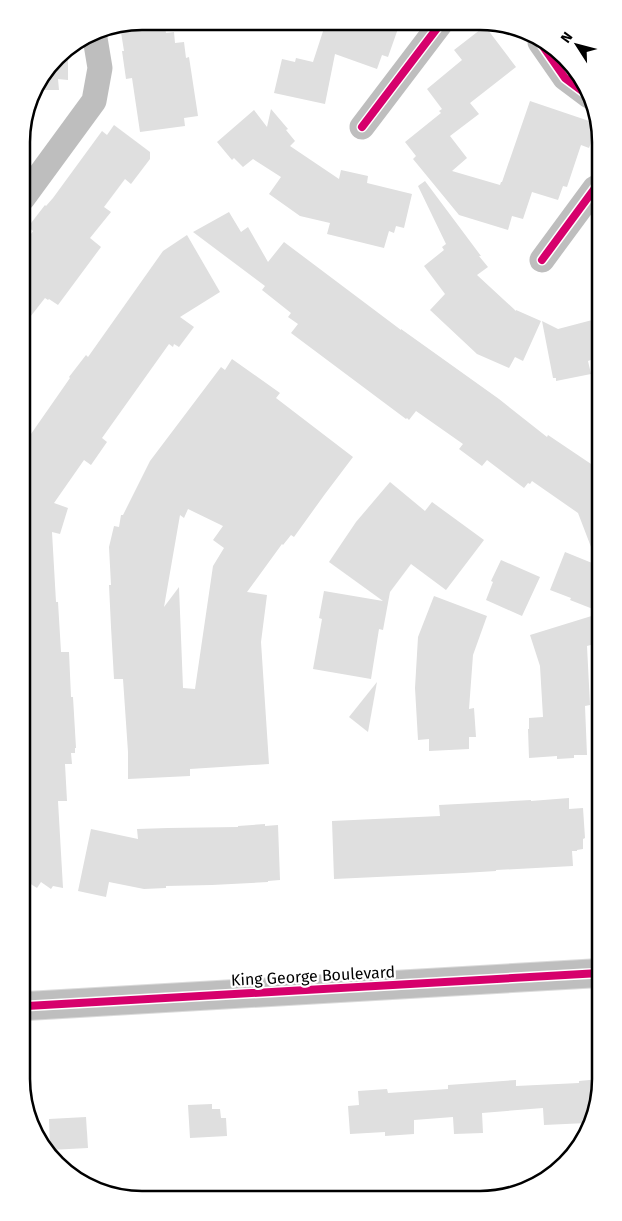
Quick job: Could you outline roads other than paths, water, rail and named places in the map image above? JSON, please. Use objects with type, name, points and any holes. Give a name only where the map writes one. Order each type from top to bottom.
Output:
[{"type":"main road","name":"King George Boulevard","points":[[30,1006],[592,973]]},
{"type":"street","points":[[362,127],[436,30]]},
{"type":"street","points":[[30,188],[94,101],[100,68],[95,41]]},
{"type":"street","points":[[549,54],[566,78],[576,86]]},
{"type":"street","points":[[542,260],[592,192]]}]
